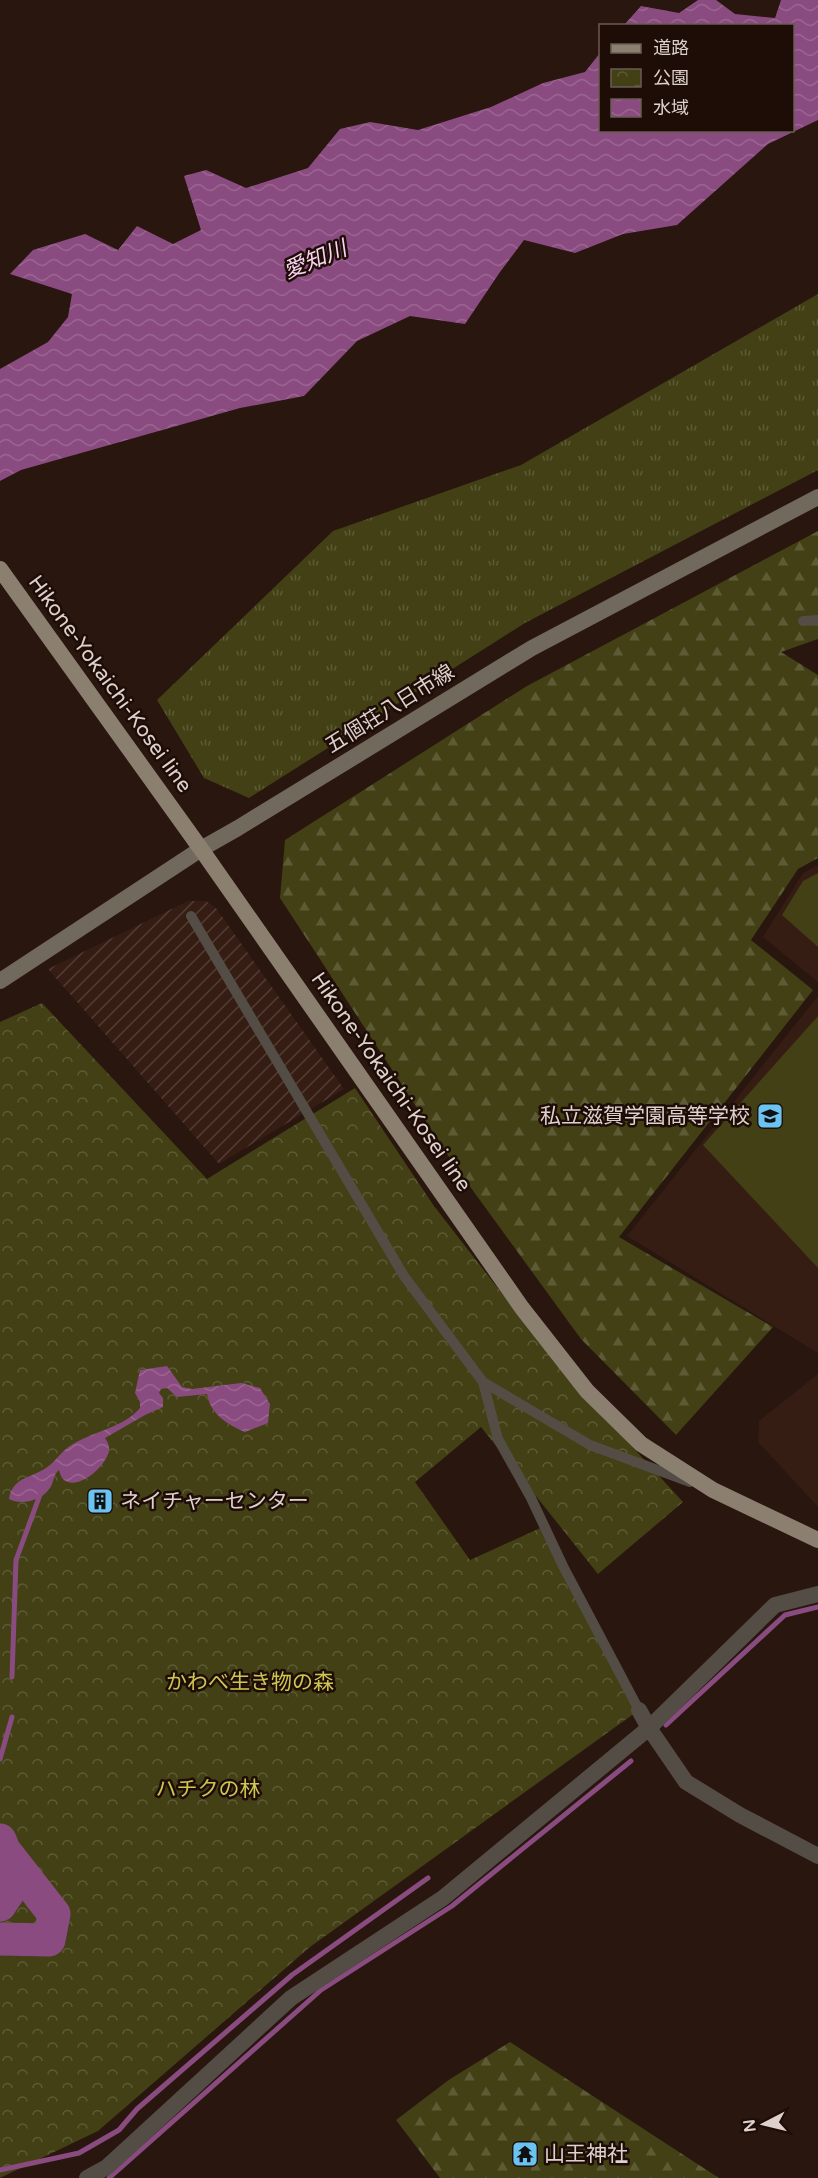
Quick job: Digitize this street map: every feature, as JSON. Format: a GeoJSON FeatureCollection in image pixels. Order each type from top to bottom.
{"type":"FeatureCollection","features":[{"type":"Feature","properties":{"kind":"main road","name":"五個荘八日市線"},"geometry":{"type":"LineString","coordinates":[[0,981],[201,849],[532,648],[818,497]]}},
{"type":"Feature","properties":{"kind":"main road","name":"Hikone-Yokaichi-Kosei line"},"geometry":{"type":"LineString","coordinates":[[0,569],[201,849],[522,1308],[586,1391],[641,1444],[713,1490],[818,1540]]}},
{"type":"Feature","properties":{"kind":"street"},"geometry":{"type":"LineString","coordinates":[[87,2178],[108,2167],[291,1998],[443,1898],[649,1728],[775,1605],[818,1594]]}},
{"type":"Feature","properties":{"kind":"street"},"geometry":{"type":"LineString","coordinates":[[639,1710],[686,1782],[740,1815],[818,1856]]}},
{"type":"Feature","properties":{"kind":"lane"},"geometry":{"type":"LineString","coordinates":[[803,621],[818,620]]}},
{"type":"Feature","properties":{"kind":"lane"},"geometry":{"type":"LineString","coordinates":[[191,916],[404,1276],[483,1382],[498,1439],[531,1498],[563,1566],[639,1710]]}},
{"type":"Feature","properties":{"kind":"lane"},"geometry":{"type":"LineString","coordinates":[[483,1382],[590,1445],[713,1490]]}},
{"type":"Feature","properties":{"kind":"shaded area"},"geometry":{"type":"Polygon","coordinates":[[[818,865],[818,982],[763,937],[803,873],[818,865]]]}},
{"type":"Feature","properties":{"kind":"shaded area"},"geometry":{"type":"Polygon","coordinates":[[[188,901],[206,901],[216,908],[344,1089],[219,1164],[48,969],[188,901]]]}},
{"type":"Feature","properties":{"kind":"shaded area","name":"私立滋賀学園高等学校"},"geometry":{"type":"Polygon","coordinates":[[[818,996],[818,1353],[627,1236],[818,996]]]}},
{"type":"Feature","properties":{"kind":"shaded area"},"geometry":{"type":"Polygon","coordinates":[[[818,1374],[818,1507],[758,1442],[759,1421],[818,1374]]]}},
{"type":"Feature","properties":{"kind":"green space"},"geometry":{"type":"Polygon","coordinates":[[[818,294],[818,470],[525,623],[249,798],[204,778],[157,700],[333,531],[521,465],[818,294]]]}},
{"type":"Feature","properties":{"kind":"green space"},"geometry":{"type":"Polygon","coordinates":[[[818,531],[818,639],[781,652],[818,675],[818,858],[798,869],[751,940],[813,990],[619,1237],[773,1327],[676,1435],[581,1339],[455,1166],[280,898],[285,840],[527,686],[818,531]]]}},
{"type":"Feature","properties":{"kind":"green space"},"geometry":{"type":"Polygon","coordinates":[[[818,873],[818,947],[782,915],[803,881],[818,873]]]}},
{"type":"Feature","properties":{"kind":"green space","name":"かわべ生き物の森"},"geometry":{"type":"Polygon","coordinates":[[[42,1003],[207,1179],[355,1088],[434,1206],[560,1368],[683,1502],[598,1574],[481,1427],[415,1482],[470,1560],[549,1524],[563,1566],[639,1710],[310,1947],[98,2131],[0,2178],[0,1022],[42,1003]]]}},
{"type":"Feature","properties":{"kind":"green space"},"geometry":{"type":"Polygon","coordinates":[[[818,1016],[818,1268],[703,1145],[818,1016]]]}},
{"type":"Feature","properties":{"kind":"green space"},"geometry":{"type":"Polygon","coordinates":[[[510,2042],[719,2178],[440,2178],[396,2120],[450,2079],[510,2042]]]}},
{"type":"Feature","properties":{"kind":"water"},"geometry":{"type":"Polygon","coordinates":[[[698,0],[716,0],[735,14],[775,18],[781,0],[818,0],[818,120],[794,132],[794,24],[625,24],[641,6],[679,13],[698,0]]]}},
{"type":"Feature","properties":{"kind":"water","name":"愛知川"},"geometry":{"type":"Polygon","coordinates":[[[599,54],[599,132],[793,132],[768,144],[677,225],[623,234],[575,253],[524,240],[465,324],[410,316],[357,341],[304,396],[240,408],[21,470],[0,481],[0,369],[48,342],[68,317],[72,294],[10,274],[33,250],[85,234],[118,250],[137,226],[173,244],[201,230],[184,176],[206,170],[246,188],[308,168],[340,129],[370,122],[418,130],[491,107],[543,83],[585,72],[599,54]]]}},
{"type":"Feature","properties":{"kind":"water"},"geometry":{"type":"Polygon","coordinates":[[[167,1366],[182,1387],[192,1389],[241,1383],[260,1388],[270,1404],[268,1423],[245,1432],[232,1426],[216,1413],[207,1394],[177,1397],[167,1388],[161,1389],[159,1393],[163,1398],[163,1407],[105,1438],[109,1447],[108,1454],[92,1474],[77,1482],[69,1482],[62,1478],[59,1470],[50,1488],[37,1499],[20,1502],[9,1499],[11,1491],[19,1482],[50,1465],[64,1450],[133,1415],[140,1408],[140,1402],[135,1393],[140,1370],[167,1366]]]}},
{"type":"Feature","properties":{"kind":"waterway"},"geometry":{"type":"LineString","coordinates":[[12,1677],[16,1560],[41,1492]]}},
{"type":"Feature","properties":{"kind":"waterway"},"geometry":{"type":"LineString","coordinates":[[666,1725],[785,1615],[818,1607]]}},
{"type":"Feature","properties":{"kind":"waterway"},"geometry":{"type":"LineString","coordinates":[[0,1759],[12,1717]]}},
{"type":"Feature","properties":{"kind":"waterway"},"geometry":{"type":"LineString","coordinates":[[109,2178],[321,1990],[452,1906],[631,1761]]}},
{"type":"Feature","properties":{"kind":"waterway"},"geometry":{"type":"LineString","coordinates":[[0,1840],[4,1850],[54,1914],[49,1940],[0,1939]]}},
{"type":"Feature","properties":{"kind":"waterway"},"geometry":{"type":"LineString","coordinates":[[0,1874],[8,1893],[0,1905]]}},
{"type":"Feature","properties":{"kind":"waterway"},"geometry":{"type":"LineString","coordinates":[[0,2170],[79,2153],[119,2130],[137,2109],[292,1975],[428,1878]]}},
{"type":"Feature","properties":{"kind":"place","name":"私立滋賀学園高等学校"},"geometry":{"type":"Point","coordinates":[770,1116]}},
{"type":"Feature","properties":{"kind":"place","name":"ネイチャーセンター"},"geometry":{"type":"Point","coordinates":[100,1501]}},
{"type":"Feature","properties":{"kind":"place","name":"山王神社"},"geometry":{"type":"Point","coordinates":[525,2154]}},
{"type":"Feature","properties":{"kind":"park label","name":"ハチクの林"},"geometry":{"type":"Point","coordinates":[208,1789]}}]}
